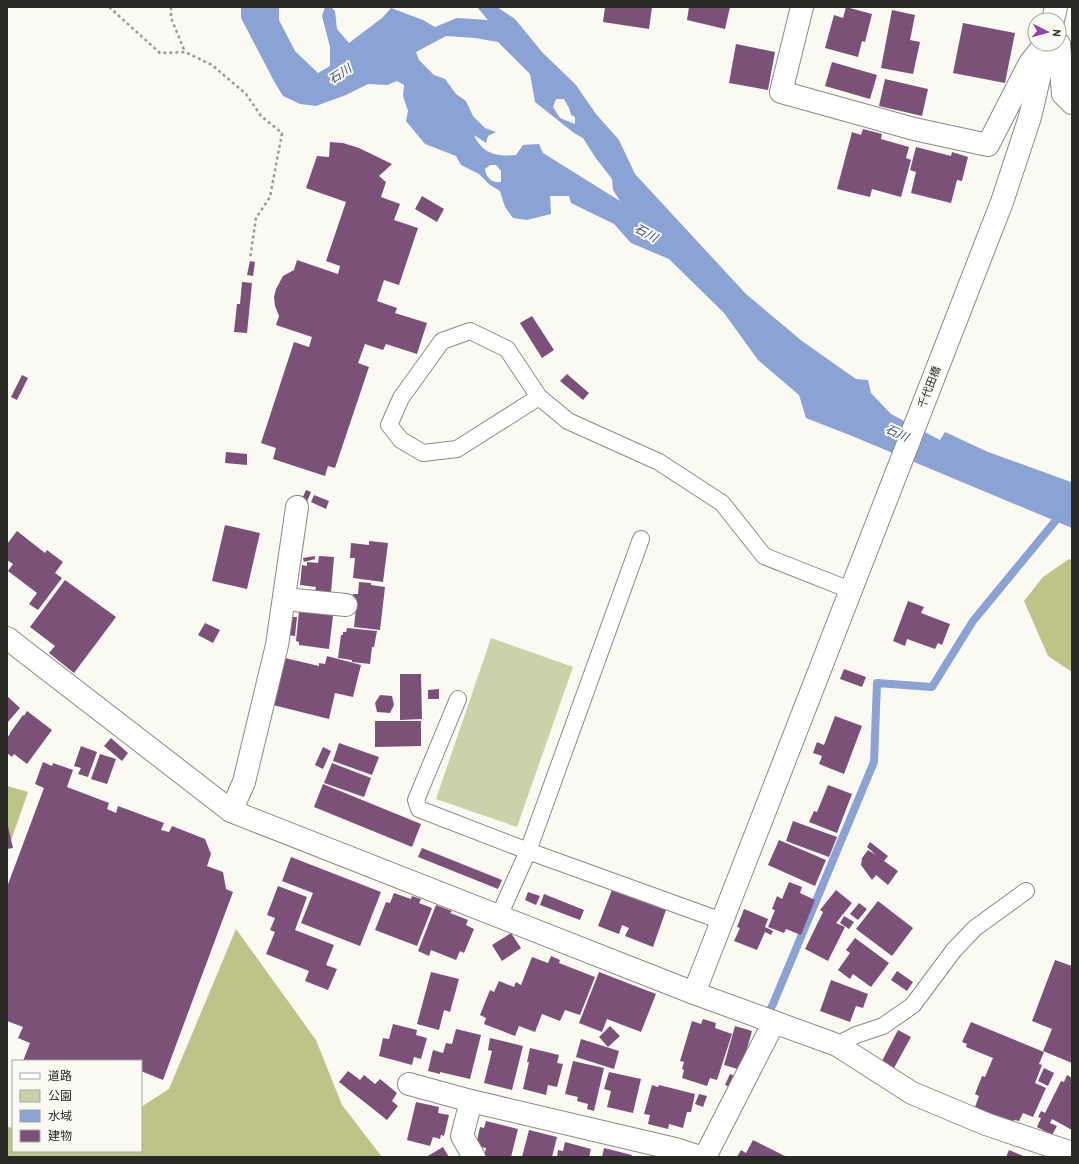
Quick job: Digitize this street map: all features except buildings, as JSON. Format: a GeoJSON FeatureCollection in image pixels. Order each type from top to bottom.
{"type":"FeatureCollection","features":[{"type":"Feature","properties":{"kind":"street"},"geometry":{"type":"LineString","coordinates":[[802,7],[781,92],[914,129],[988,145],[1030,63],[1039,52]]}},
{"type":"Feature","properties":{"kind":"street","name":"千代田橋"},"geometry":{"type":"LineString","coordinates":[[694,993],[1002,202],[1030,117],[1044,52]]}},
{"type":"Feature","properties":{"kind":"street"},"geometry":{"type":"LineString","coordinates":[[1060,52],[1064,94],[1072,103]]}},
{"type":"Feature","properties":{"kind":"street"},"geometry":{"type":"LineString","coordinates":[[232,811],[244,782],[277,645],[297,507]]}},
{"type":"Feature","properties":{"kind":"street"},"geometry":{"type":"LineString","coordinates":[[284,599],[346,605]]}},
{"type":"Feature","properties":{"kind":"street"},"geometry":{"type":"LineString","coordinates":[[7,638],[232,811],[694,993],[837,1045],[912,1093],[986,1124],[1072,1153]]}},
{"type":"Feature","properties":{"kind":"street"},"geometry":{"type":"LineString","coordinates":[[705,1157],[774,1022]]}},
{"type":"Feature","properties":{"kind":"street"},"geometry":{"type":"LineString","coordinates":[[409,1084],[471,1101],[675,1149],[700,1157]]}},
{"type":"Feature","properties":{"kind":"street"},"geometry":{"type":"LineString","coordinates":[[471,1101],[462,1136],[474,1157]]}},
{"type":"Feature","properties":{"kind":"lane"},"geometry":{"type":"LineString","coordinates":[[539,397],[457,449],[423,453],[401,440],[389,425],[401,398],[442,341],[470,331],[507,348],[539,397],[568,421],[660,462],[722,503],[764,556],[854,581]]}},
{"type":"Feature","properties":{"kind":"lane"},"geometry":{"type":"LineString","coordinates":[[499,916],[528,851],[641,539]]}},
{"type":"Feature","properties":{"kind":"lane"},"geometry":{"type":"LineString","coordinates":[[458,699],[416,800],[419,809],[528,851],[722,921]]}},
{"type":"Feature","properties":{"kind":"lane"},"geometry":{"type":"LineString","coordinates":[[837,1045],[856,1035],[883,1026],[913,1005],[954,950],[975,928],[1026,891]]}},
{"type":"Feature","properties":{"kind":"path"},"geometry":{"type":"LineString","coordinates":[[109,7],[160,53],[185,52],[212,65],[246,94],[261,116],[282,133],[270,197],[256,218],[250,259]]}},
{"type":"Feature","properties":{"kind":"path"},"geometry":{"type":"LineString","coordinates":[[171,7],[171,18],[185,52]]}},
{"type":"Feature","properties":{"kind":"green space"},"geometry":{"type":"Polygon","coordinates":[[[1069,559],[1072,560],[1072,672],[1048,656],[1024,601],[1043,577],[1069,559]]]}},
{"type":"Feature","properties":{"kind":"green space"},"geometry":{"type":"Polygon","coordinates":[[[491,638],[573,667],[517,827],[436,799],[491,638]]]}},
{"type":"Feature","properties":{"kind":"green space"},"geometry":{"type":"Polygon","coordinates":[[[7,786],[28,792],[7,852],[7,786]]]}},
{"type":"Feature","properties":{"kind":"green space"},"geometry":{"type":"Polygon","coordinates":[[[236,929],[316,1040],[342,1105],[382,1157],[7,1157],[7,1126],[12,1128],[12,1152],[142,1152],[142,1106],[169,1089],[236,929]]]}},
{"type":"Feature","properties":{"kind":"water","name":"石川"},"geometry":{"type":"Polygon","coordinates":[[[241,7],[279,7],[279,20],[295,51],[318,73],[330,66],[330,47],[322,16],[325,7],[331,7],[335,11],[337,29],[349,43],[382,18],[391,8],[423,20],[435,27],[457,18],[488,20],[477,7],[497,7],[515,19],[542,52],[576,85],[596,114],[619,140],[635,174],[746,294],[802,341],[856,379],[868,380],[871,393],[891,414],[940,440],[945,432],[988,452],[1071,482],[1072,528],[806,418],[799,395],[758,360],[724,313],[669,259],[631,243],[614,224],[571,203],[569,196],[550,196],[551,214],[527,220],[513,218],[505,207],[500,191],[490,185],[479,174],[461,165],[456,156],[425,144],[406,121],[408,111],[403,96],[404,85],[397,81],[387,85],[368,84],[346,95],[316,106],[300,104],[283,96],[241,18],[241,7]],[[446,36],[416,52],[419,60],[434,75],[445,79],[456,94],[466,101],[473,116],[485,128],[496,132],[488,136],[486,143],[474,135],[481,146],[486,150],[497,155],[516,155],[523,145],[539,144],[543,153],[620,201],[613,190],[612,179],[583,138],[574,133],[535,102],[530,74],[498,42],[475,38],[446,36]],[[556,99],[553,107],[560,118],[575,124],[575,117],[571,115],[564,99],[556,99]],[[490,165],[485,169],[490,179],[495,182],[501,182],[501,171],[496,165],[490,165]]]}},
{"type":"Feature","properties":{"kind":"waterway"},"geometry":{"type":"LineString","coordinates":[[766,1018],[874,762],[877,683],[932,687],[973,621],[1062,513]]}}]}
